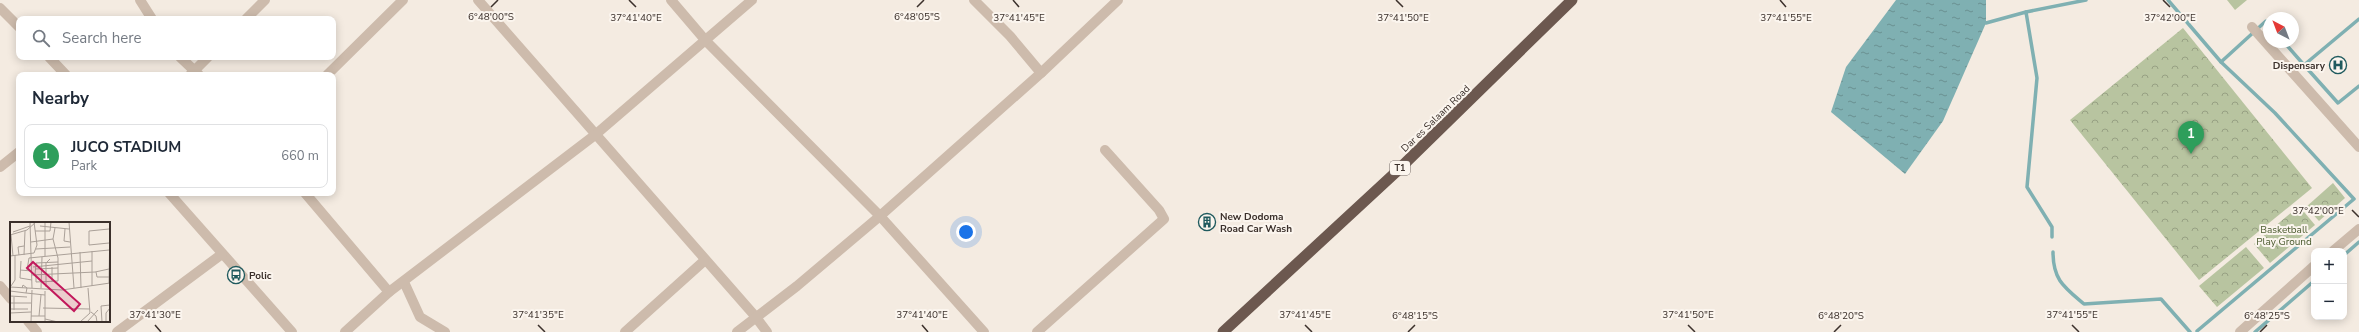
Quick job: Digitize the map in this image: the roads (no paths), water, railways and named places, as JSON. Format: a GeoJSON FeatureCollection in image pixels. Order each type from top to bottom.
{"type":"FeatureCollection","features":[{"type":"Feature","properties":{"kind":"highway","name":"Dar es Salaam Road"},"geometry":{"type":"LineString","coordinates":[[1223,332],[1395,173],[1572,0]]}},
{"type":"Feature","properties":{"kind":"street"},"geometry":{"type":"LineString","coordinates":[[140,0],[150,16]]}},
{"type":"Feature","properties":{"kind":"street"},"geometry":{"type":"LineString","coordinates":[[249,16],[265,0]]}},
{"type":"Feature","properties":{"kind":"street"},"geometry":{"type":"LineString","coordinates":[[330,72],[403,0]]}},
{"type":"Feature","properties":{"kind":"street"},"geometry":{"type":"LineString","coordinates":[[478,0],[704,261],[755,316],[766,332]]}},
{"type":"Feature","properties":{"kind":"street"},"geometry":{"type":"LineString","coordinates":[[671,0],[706,41],[880,216],[984,332]]}},
{"type":"Feature","properties":{"kind":"street"},"geometry":{"type":"LineString","coordinates":[[346,332],[389,292],[595,135],[752,0]]}},
{"type":"Feature","properties":{"kind":"street"},"geometry":{"type":"LineString","coordinates":[[974,0],[1010,36],[1041,73]]}},
{"type":"Feature","properties":{"kind":"street"},"geometry":{"type":"LineString","coordinates":[[737,332],[755,316],[797,286],[880,216],[1041,73],[1118,0]]}},
{"type":"Feature","properties":{"kind":"street"},"geometry":{"type":"LineString","coordinates":[[0,8],[16,24]]}},
{"type":"Feature","properties":{"kind":"street"},"geometry":{"type":"LineString","coordinates":[[2252,27],[2359,147]]}},
{"type":"Feature","properties":{"kind":"street"},"geometry":{"type":"LineString","coordinates":[[51,60],[63,72]]}},
{"type":"Feature","properties":{"kind":"street"},"geometry":{"type":"LineString","coordinates":[[182,60],[192,72]]}},
{"type":"Feature","properties":{"kind":"street"},"geometry":{"type":"LineString","coordinates":[[196,72],[206,60]]}},
{"type":"Feature","properties":{"kind":"street"},"geometry":{"type":"LineString","coordinates":[[1037,332],[1164,219],[1159,210],[1105,150]]}},
{"type":"Feature","properties":{"kind":"street"},"geometry":{"type":"LineString","coordinates":[[0,167],[16,154]]}},
{"type":"Feature","properties":{"kind":"street"},"geometry":{"type":"LineString","coordinates":[[172,196],[292,332]]}},
{"type":"Feature","properties":{"kind":"street"},"geometry":{"type":"LineString","coordinates":[[308,196],[389,292]]}},
{"type":"Feature","properties":{"kind":"street"},"geometry":{"type":"LineString","coordinates":[[2336,248],[2359,229]]}},
{"type":"Feature","properties":{"kind":"street"},"geometry":{"type":"LineString","coordinates":[[116,332],[222,254]]}},
{"type":"Feature","properties":{"kind":"street"},"geometry":{"type":"LineString","coordinates":[[625,332],[704,261]]}},
{"type":"Feature","properties":{"kind":"street"},"geometry":{"type":"LineString","coordinates":[[2240,332],[2311,269]]}},
{"type":"Feature","properties":{"kind":"street"},"geometry":{"type":"LineString","coordinates":[[404,282],[420,317],[445,332]]}},
{"type":"Feature","properties":{"kind":"street"},"geometry":{"type":"LineString","coordinates":[[0,286],[10,298]]}},
{"type":"Feature","properties":{"kind":"street"},"geometry":{"type":"LineString","coordinates":[[29,322],[37,332]]}},
{"type":"Feature","properties":{"kind":"water"},"geometry":{"type":"Polygon","coordinates":[[[1896,0],[1986,0],[1986,23],[1943,121],[1905,174],[1831,112],[1846,67],[1896,0]]]}},
{"type":"Feature","properties":{"kind":"waterway"},"geometry":{"type":"LineString","coordinates":[[2026,12],[2086,0]]}},
{"type":"Feature","properties":{"kind":"waterway"},"geometry":{"type":"LineString","coordinates":[[2168,0],[2221,62],[2275,113],[2354,199],[2197,331]]}},
{"type":"Feature","properties":{"kind":"waterway"},"geometry":{"type":"LineString","coordinates":[[1986,23],[2026,12],[2037,78],[2027,187],[2052,227],[2052,237]]}},
{"type":"Feature","properties":{"kind":"waterway"},"geometry":{"type":"LineString","coordinates":[[2289,48],[2304,65],[2359,19]]}},
{"type":"Feature","properties":{"kind":"waterway"},"geometry":{"type":"LineString","coordinates":[[2221,62],[2263,24]]}},
{"type":"Feature","properties":{"kind":"waterway"},"geometry":{"type":"LineString","coordinates":[[2304,65],[2338,103],[2359,86]]}},
{"type":"Feature","properties":{"kind":"waterway"},"geometry":{"type":"LineString","coordinates":[[2347,252],[2359,242]]}},
{"type":"Feature","properties":{"kind":"waterway"},"geometry":{"type":"LineString","coordinates":[[2053,252],[2055,270],[2061,282],[2084,304],[2161,299],[2190,332]]}},
{"type":"Feature","properties":{"kind":"waterway"},"geometry":{"type":"LineString","coordinates":[[2255,332],[2311,284]]}},
{"type":"Feature","properties":{"kind":"place","name":"Dispensary"},"geometry":{"type":"Point","coordinates":[2338,65]}},
{"type":"Feature","properties":{"kind":"place","name":"JUCO STADIUM"},"geometry":{"type":"Point","coordinates":[2191,154]}},
{"type":"Feature","properties":{"kind":"place","name":"New Dodoma Road Car Wash"},"geometry":{"type":"Point","coordinates":[1207,222]}},
{"type":"Feature","properties":{"kind":"place","name":"Polic"},"geometry":{"type":"Point","coordinates":[236,275]}},
{"type":"Feature","properties":{"kind":"park label","name":"Basketball Play Ground"},"geometry":{"type":"Point","coordinates":[2284,234]}}]}
